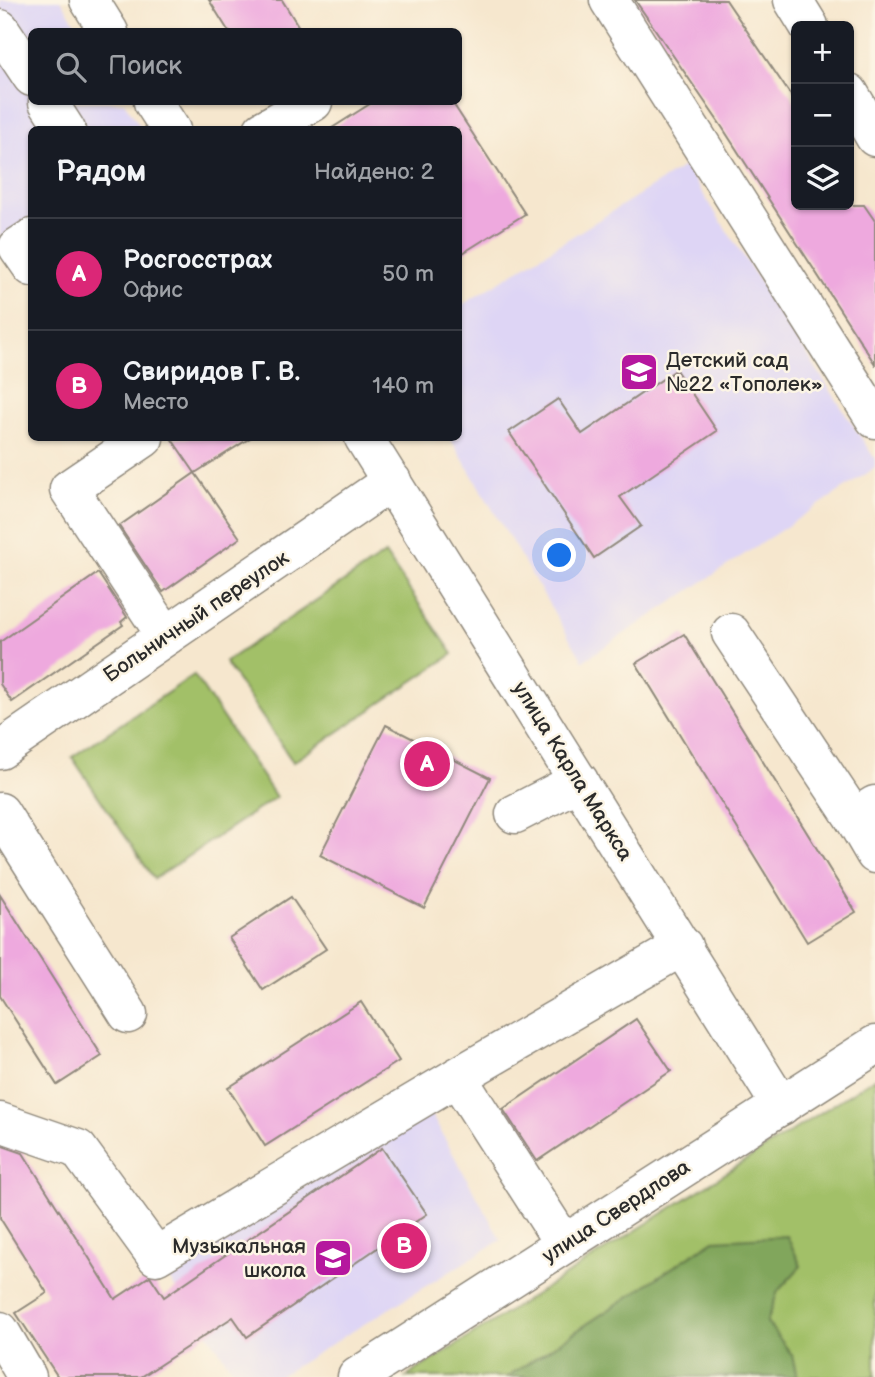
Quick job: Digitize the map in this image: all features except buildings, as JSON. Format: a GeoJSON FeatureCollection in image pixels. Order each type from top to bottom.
{"type":"FeatureCollection","features":[{"type":"Feature","properties":{"kind":"street"},"geometry":{"type":"LineString","coordinates":[[89,0],[106,28]]}},
{"type":"Feature","properties":{"kind":"street"},"geometry":{"type":"LineString","coordinates":[[609,0],[875,419]]}},
{"type":"Feature","properties":{"kind":"street"},"geometry":{"type":"LineString","coordinates":[[793,0],[806,21]]}},
{"type":"Feature","properties":{"kind":"street"},"geometry":{"type":"LineString","coordinates":[[0,29],[28,71]]}},
{"type":"Feature","properties":{"kind":"street"},"geometry":{"type":"LineString","coordinates":[[854,101],[875,136]]}},
{"type":"Feature","properties":{"kind":"street"},"geometry":{"type":"LineString","coordinates":[[50,105],[63,126]]}},
{"type":"Feature","properties":{"kind":"street"},"geometry":{"type":"LineString","coordinates":[[155,105],[168,126]]}},
{"type":"Feature","properties":{"kind":"street"},"geometry":{"type":"LineString","coordinates":[[270,126],[308,105]]}},
{"type":"Feature","properties":{"kind":"street"},"geometry":{"type":"LineString","coordinates":[[28,241],[18,247],[28,261]]}},
{"type":"Feature","properties":{"kind":"street"},"geometry":{"type":"LineString","coordinates":[[140,441],[69,489],[166,636]]}},
{"type":"Feature","properties":{"kind":"street","name":"улица Карла Маркса"},"geometry":{"type":"LineString","coordinates":[[366,441],[781,1106]]}},
{"type":"Feature","properties":{"kind":"street","name":"Больничный переулок"},"geometry":{"type":"LineString","coordinates":[[0,750],[391,481]]}},
{"type":"Feature","properties":{"kind":"street"},"geometry":{"type":"LineString","coordinates":[[731,633],[864,812],[875,854]]}},
{"type":"Feature","properties":{"kind":"street"},"geometry":{"type":"LineString","coordinates":[[515,814],[579,782]]}},
{"type":"Feature","properties":{"kind":"street"},"geometry":{"type":"LineString","coordinates":[[0,812],[128,1014]]}},
{"type":"Feature","properties":{"kind":"street"},"geometry":{"type":"LineString","coordinates":[[0,1122],[78,1149],[156,1256],[683,946]]}},
{"type":"Feature","properties":{"kind":"street","name":"улица Свердлова"},"geometry":{"type":"LineString","coordinates":[[357,1377],[875,1045]]}},
{"type":"Feature","properties":{"kind":"street"},"geometry":{"type":"LineString","coordinates":[[457,1077],[564,1244]]}},
{"type":"Feature","properties":{"kind":"street"},"geometry":{"type":"LineString","coordinates":[[0,1331],[27,1377]]}},
{"type":"Feature","properties":{"kind":"shaded area"},"geometry":{"type":"Polygon","coordinates":[[[0,0],[61,0],[78,28],[28,28],[28,105],[126,105],[140,126],[28,126],[28,219],[0,238],[0,0]]]}},
{"type":"Feature","properties":{"kind":"shaded area","name":"Детский сад №22 «Тополек»"},"geometry":{"type":"Polygon","coordinates":[[[685,166],[875,459],[875,468],[583,661],[452,441],[462,441],[462,305],[685,166]]]}},
{"type":"Feature","properties":{"kind":"shaded area","name":"Музыкальная школа"},"geometry":{"type":"Polygon","coordinates":[[[427,1107],[501,1240],[278,1377],[238,1377],[167,1276],[427,1107]]]}},
{"type":"Feature","properties":{"kind":"green space"},"geometry":{"type":"Polygon","coordinates":[[[385,554],[453,654],[293,762],[225,662],[385,554]]]}},
{"type":"Feature","properties":{"kind":"green space"},"geometry":{"type":"Polygon","coordinates":[[[194,675],[276,797],[154,879],[72,757],[194,675]]]}},
{"type":"Feature","properties":{"kind":"green space"},"geometry":{"type":"Polygon","coordinates":[[[875,1078],[875,1377],[406,1377],[875,1078]]]}},
{"type":"Feature","properties":{"kind":"green space"},"geometry":{"type":"Polygon","coordinates":[[[787,1236],[801,1266],[778,1291],[767,1322],[792,1355],[797,1377],[507,1377],[714,1240],[787,1236]]]}},
{"type":"Feature","properties":{"kind":"place","name":"Детский сад №22 «Тополек»"},"geometry":{"type":"Point","coordinates":[639,372]}},
{"type":"Feature","properties":{"kind":"place","name":"Росгосстрах"},"geometry":{"type":"Point","coordinates":[427,764]}},
{"type":"Feature","properties":{"kind":"place","name":"Свиридов Г. В."},"geometry":{"type":"Point","coordinates":[404,1246]}},
{"type":"Feature","properties":{"kind":"place","name":"Музыкальная школа"},"geometry":{"type":"Point","coordinates":[333,1258]}}]}
